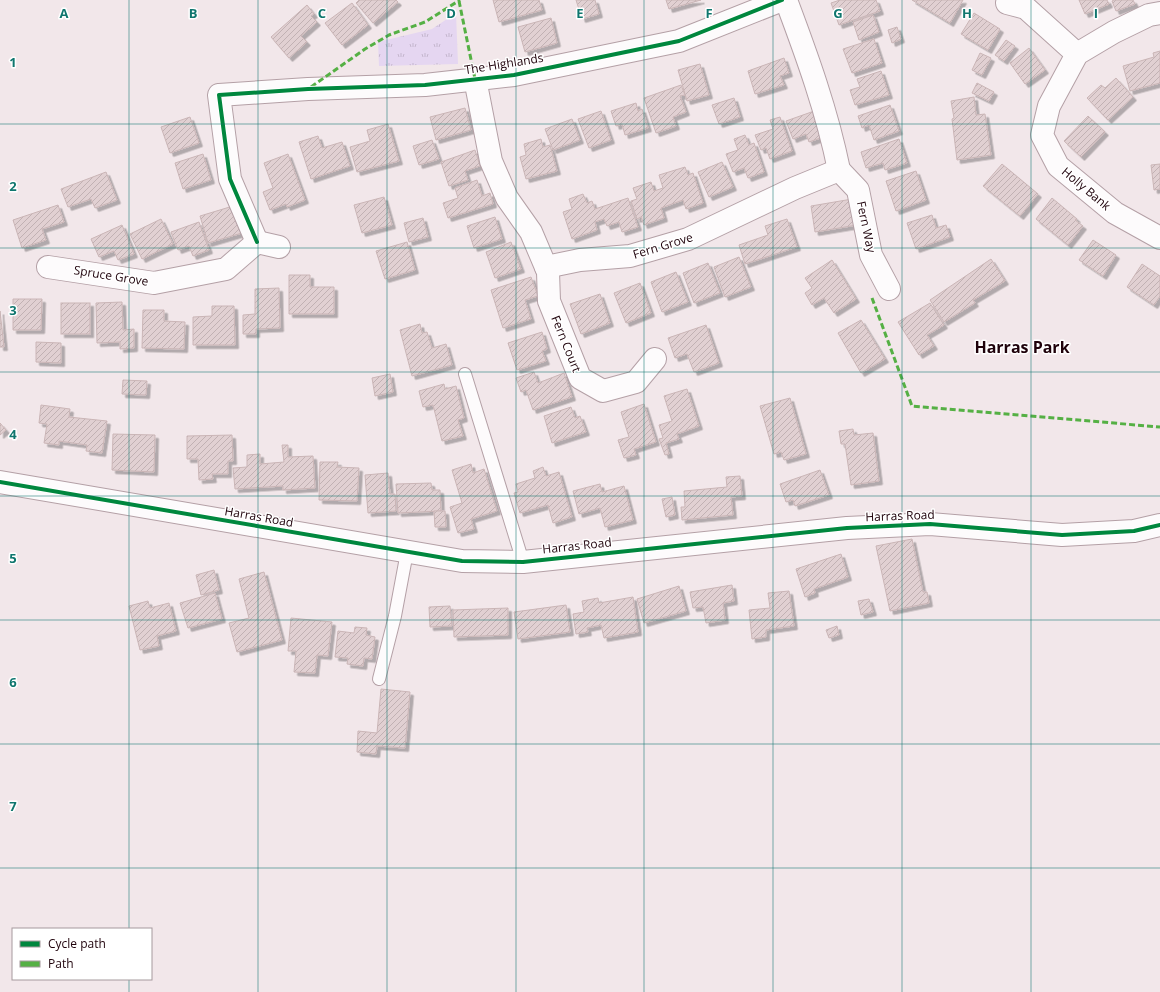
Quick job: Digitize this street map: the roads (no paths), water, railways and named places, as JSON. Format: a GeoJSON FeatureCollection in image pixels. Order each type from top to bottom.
{"type":"FeatureCollection","features":[{"type":"Feature","properties":{"kind":"street","name":"The Highlands"},"geometry":{"type":"LineString","coordinates":[[257,242],[230,179],[219,95],[308,89],[425,85],[514,75],[679,41],[782,0]]}},
{"type":"Feature","properties":{"kind":"street"},"geometry":{"type":"LineString","coordinates":[[786,0],[816,81],[831,131],[839,170]]}},
{"type":"Feature","properties":{"kind":"street"},"geometry":{"type":"LineString","coordinates":[[1023,4],[1077,54],[1114,32],[1149,15],[1160,13]]}},
{"type":"Feature","properties":{"kind":"street","name":"Holly Bank"},"geometry":{"type":"LineString","coordinates":[[1077,54],[1049,106],[1042,135],[1058,166],[1115,213],[1160,238]]}},
{"type":"Feature","properties":{"kind":"street"},"geometry":{"type":"LineString","coordinates":[[475,79],[491,160],[507,198],[531,232],[546,267]]}},
{"type":"Feature","properties":{"kind":"street","name":"Fern Grove"},"geometry":{"type":"LineString","coordinates":[[546,267],[580,260],[630,256],[688,239],[839,170]]}},
{"type":"Feature","properties":{"kind":"street","name":"Fern Way"},"geometry":{"type":"LineString","coordinates":[[839,170],[858,190],[871,255],[887,290]]}},
{"type":"Feature","properties":{"kind":"street"},"geometry":{"type":"LineString","coordinates":[[257,242],[278,247]]}},
{"type":"Feature","properties":{"kind":"street","name":"Spruce Grove"},"geometry":{"type":"LineString","coordinates":[[48,267],[154,283],[226,270],[257,242]]}},
{"type":"Feature","properties":{"kind":"street","name":"Fern Court"},"geometry":{"type":"LineString","coordinates":[[546,267],[548,272],[549,301],[580,378],[603,392],[636,382],[655,359]]}},
{"type":"Feature","properties":{"kind":"street","name":"Harras Road"},"geometry":{"type":"LineString","coordinates":[[0,482],[462,561],[523,562],[847,528],[930,524],[1062,535],[1134,531],[1160,525]]}},
{"type":"Feature","properties":{"kind":"lane"},"geometry":{"type":"LineString","coordinates":[[466,374],[523,562]]}},
{"type":"Feature","properties":{"kind":"lane"},"geometry":{"type":"LineString","coordinates":[[379,679],[395,616],[407,552]]}},
{"type":"Feature","properties":{"kind":"district","name":"Harras Park"},"geometry":{"type":"Point","coordinates":[1022,347]}}]}
